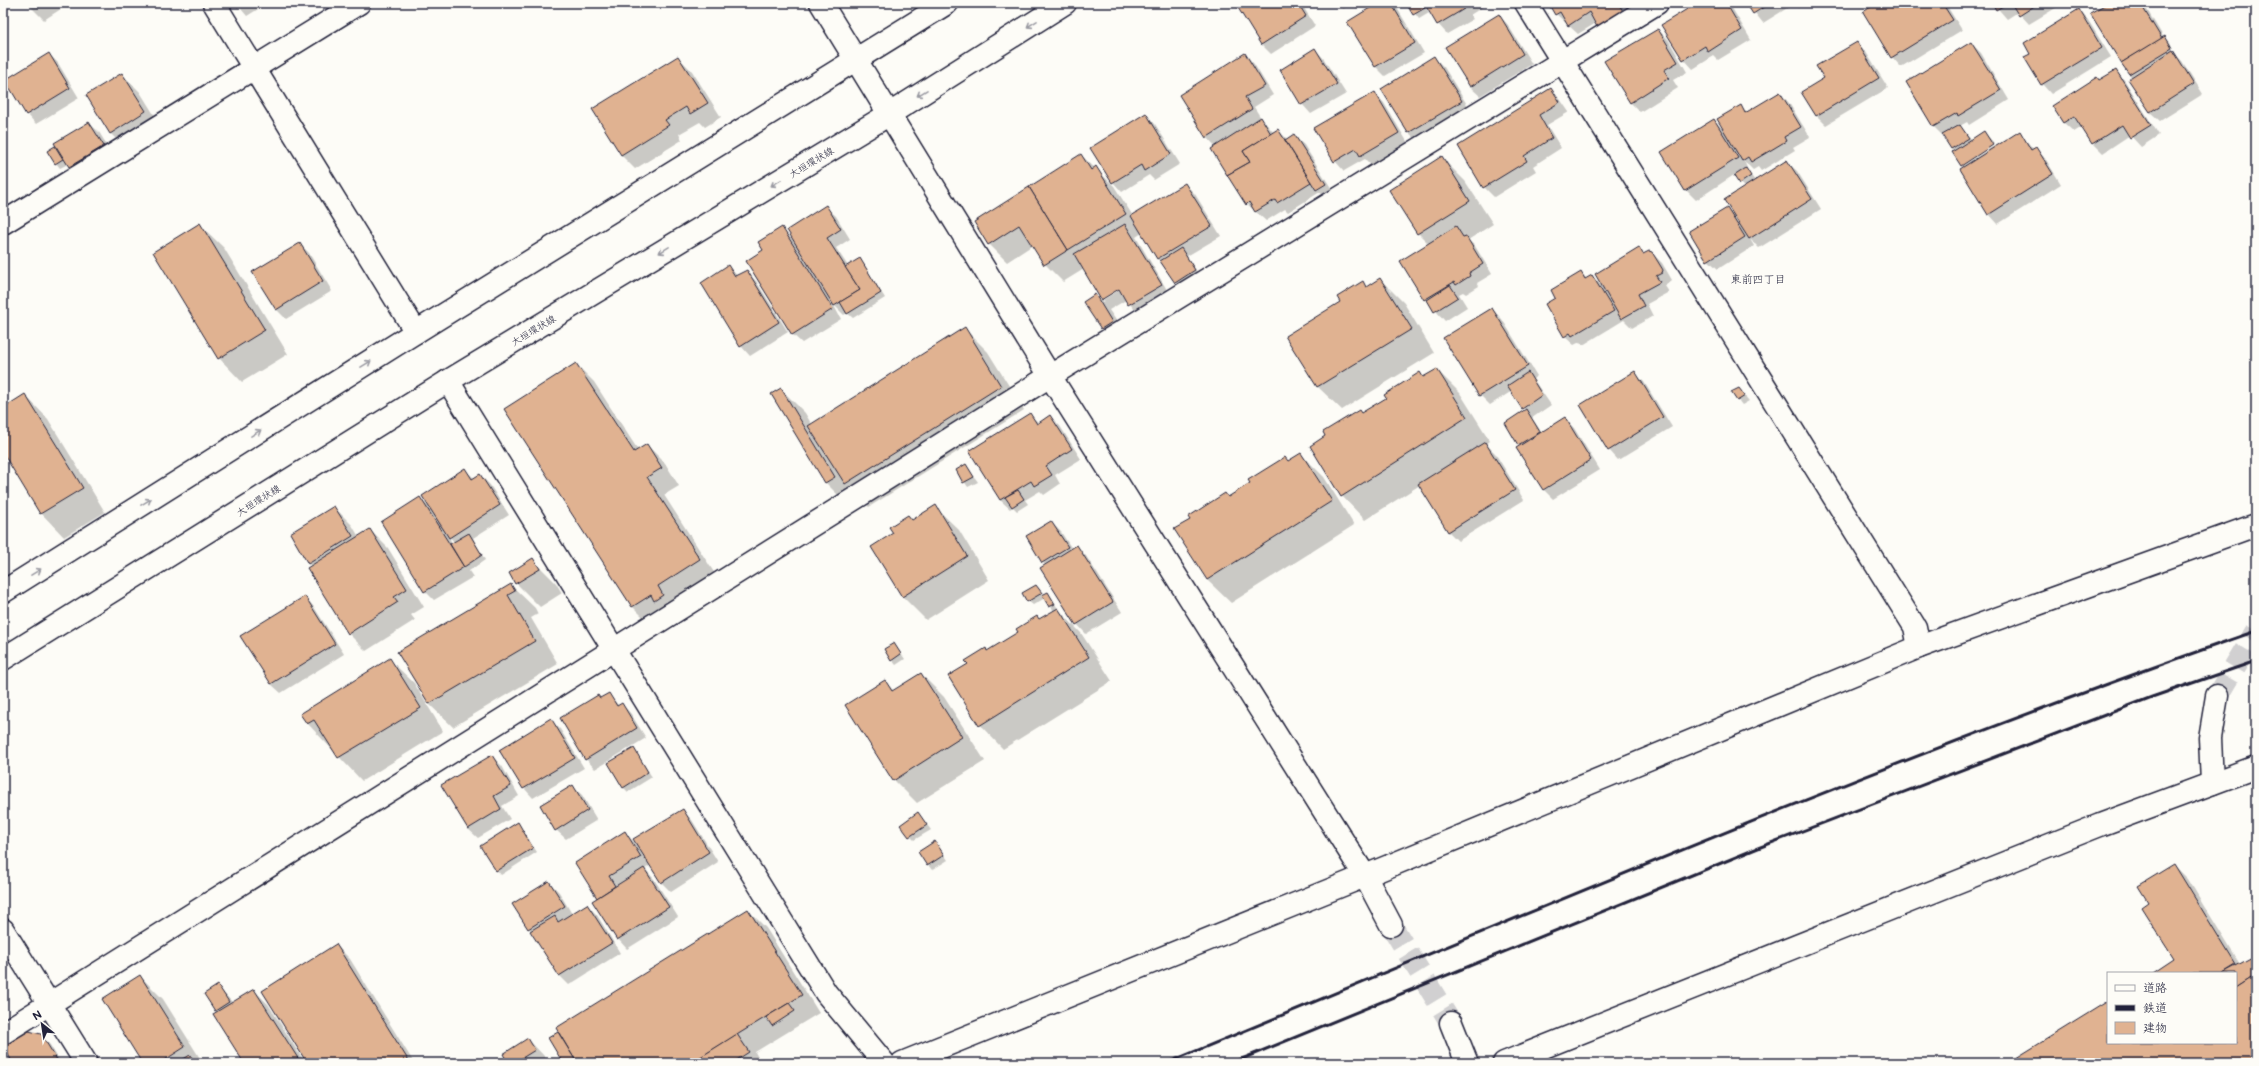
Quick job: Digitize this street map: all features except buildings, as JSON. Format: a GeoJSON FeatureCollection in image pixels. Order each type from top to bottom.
{"type":"FeatureCollection","features":[{"type":"Feature","properties":{"kind":"street"},"geometry":{"type":"LineString","coordinates":[[214,3],[416,332]]}},
{"type":"Feature","properties":{"kind":"street"},"geometry":{"type":"LineString","coordinates":[[3,223],[359,3]]}},
{"type":"Feature","properties":{"kind":"street"},"geometry":{"type":"LineString","coordinates":[[820,3],[1050,376],[1365,876],[1391,925]]}},
{"type":"Feature","properties":{"kind":"street"},"geometry":{"type":"LineString","coordinates":[[3,592],[855,58],[947,3]]}},
{"type":"Feature","properties":{"kind":"street","name":"大垣環状線"},"geometry":{"type":"LineString","coordinates":[[3,659],[448,381],[888,115],[1065,3]]}},
{"type":"Feature","properties":{"kind":"street"},"geometry":{"type":"LineString","coordinates":[[1526,3],[1915,627],[1919,647]]}},
{"type":"Feature","properties":{"kind":"street"},"geometry":{"type":"LineString","coordinates":[[3,1032],[50,1004],[1050,376],[1657,3]]}},
{"type":"Feature","properties":{"kind":"street"},"geometry":{"type":"LineString","coordinates":[[448,381],[826,993],[884,1063]]}},
{"type":"Feature","properties":{"kind":"street"},"geometry":{"type":"LineString","coordinates":[[902,1063],[1365,876],[1919,647],[2256,525]]}},
{"type":"Feature","properties":{"kind":"street"},"geometry":{"type":"LineString","coordinates":[[2212,783],[2210,738],[2217,696]]}},
{"type":"Feature","properties":{"kind":"street"},"geometry":{"type":"LineString","coordinates":[[1504,1063],[1819,936],[2256,767]]}},
{"type":"Feature","properties":{"kind":"street"},"geometry":{"type":"LineString","coordinates":[[3,930],[86,1063]]}},
{"type":"Feature","properties":{"kind":"street"},"geometry":{"type":"LineString","coordinates":[[1451,1023],[1467,1063]]}},
{"type":"Feature","properties":{"kind":"tunnel"},"geometry":{"type":"LineString","coordinates":[[2217,696],[2256,631]]}},
{"type":"Feature","properties":{"kind":"tunnel"},"geometry":{"type":"LineString","coordinates":[[1391,925],[1451,1023]]}},
{"type":"Feature","properties":{"kind":"railway"},"geometry":{"type":"LineString","coordinates":[[1167,1063],[1708,839],[1844,785],[2118,680],[2256,631]]}},
{"type":"Feature","properties":{"kind":"railway"},"geometry":{"type":"LineString","coordinates":[[1232,1063],[1758,848],[2152,697],[2256,661]]}},
{"type":"Feature","properties":{"kind":"district","name":"東前四丁目"},"geometry":{"type":"Point","coordinates":[1758,279]}}]}
